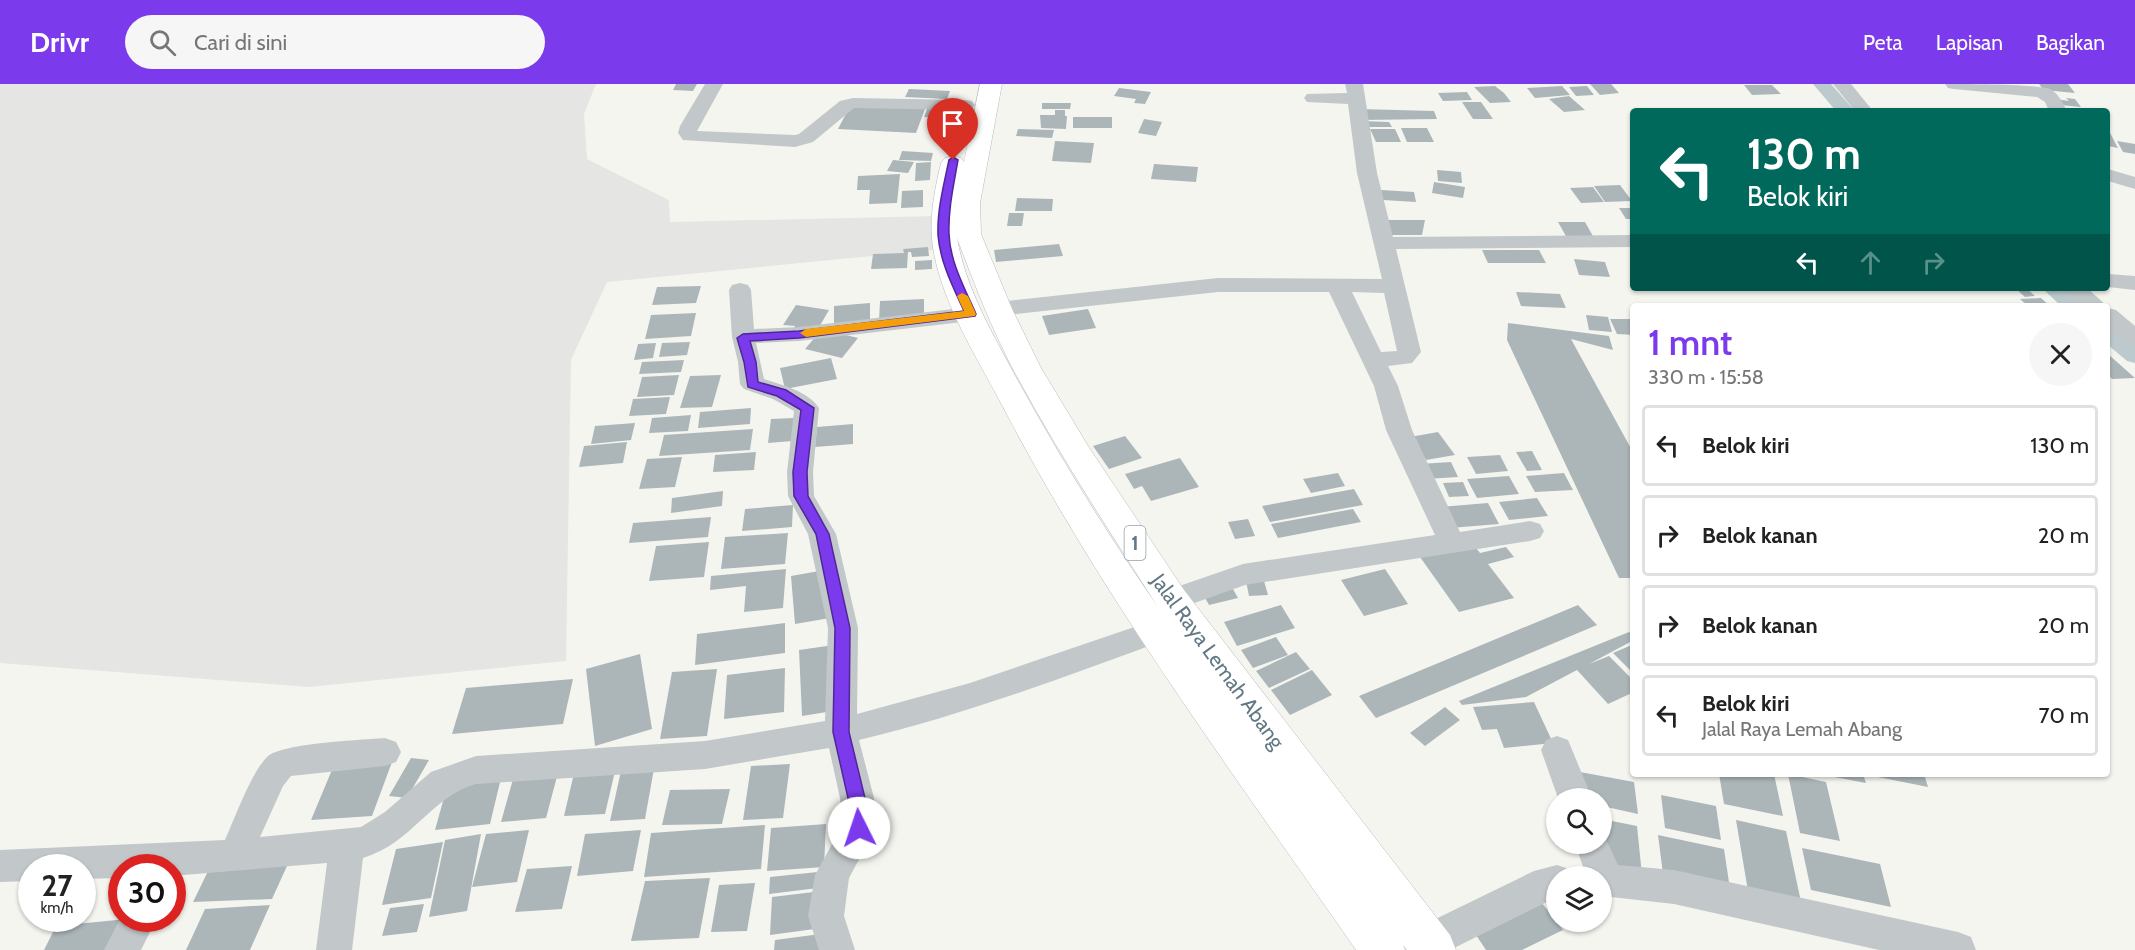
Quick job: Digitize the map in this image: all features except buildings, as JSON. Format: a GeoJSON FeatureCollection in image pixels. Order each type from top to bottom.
{"type":"FeatureCollection","features":[{"type":"Feature","properties":{"kind":"highway","name":"Jalal Raya Lemah Abang"},"geometry":{"type":"LineString","coordinates":[[991,84],[968,203],[968,234],[985,311],[1020,413],[1059,482],[1155,632],[1383,950]]}},
{"type":"Feature","properties":{"kind":"highway","name":"Jalal Raya Lemah Abang"},"geometry":{"type":"LineString","coordinates":[[968,94],[949,178],[944,236],[951,270],[1027,368],[1077,452],[1172,600],[1431,946]]}},
{"type":"Feature","properties":{"kind":"street"},"geometry":{"type":"LineString","coordinates":[[714,84],[689,126],[687,133],[690,136],[795,141],[806,138],[846,105],[853,103],[968,94]]}},
{"type":"Feature","properties":{"kind":"street"},"geometry":{"type":"LineString","coordinates":[[1842,84],[1862,108]]}},
{"type":"Feature","properties":{"kind":"street"},"geometry":{"type":"LineString","coordinates":[[1953,84],[2042,92],[2052,99],[2056,108]]}},
{"type":"Feature","properties":{"kind":"street"},"geometry":{"type":"LineString","coordinates":[[1313,98],[1355,91],[1366,174],[1409,352],[1407,357],[1401,359],[1373,360]]}},
{"type":"Feature","properties":{"kind":"street"},"geometry":{"type":"LineString","coordinates":[[2110,177],[2135,183]]}},
{"type":"Feature","properties":{"kind":"street"},"geometry":{"type":"LineString","coordinates":[[1383,243],[1630,241]]}},
{"type":"Feature","properties":{"kind":"street"},"geometry":{"type":"LineString","coordinates":[[2110,281],[2135,283]]}},
{"type":"Feature","properties":{"kind":"street"},"geometry":{"type":"LineString","coordinates":[[743,338],[799,334],[1218,285],[1394,286]]}},
{"type":"Feature","properties":{"kind":"street"},"geometry":{"type":"LineString","coordinates":[[1337,285],[1386,386],[1400,430],[1451,541]]}},
{"type":"Feature","properties":{"kind":"street"},"geometry":{"type":"LineString","coordinates":[[740,290],[743,338],[750,362],[752,384],[782,393],[807,408],[800,472],[801,496],[822,534],[843,628],[841,732],[856,798],[859,828],[832,876],[826,916],[837,950]]}},
{"type":"Feature","properties":{"kind":"street"},"geometry":{"type":"LineString","coordinates":[[2077,291],[2092,303]]}},
{"type":"Feature","properties":{"kind":"street"},"geometry":{"type":"LineString","coordinates":[[2110,317],[2135,338]]}},
{"type":"Feature","properties":{"kind":"street"},"geometry":{"type":"LineString","coordinates":[[1172,600],[1244,575],[1371,556],[1451,541],[1530,531]]}},
{"type":"Feature","properties":{"kind":"street"},"geometry":{"type":"LineString","coordinates":[[186,861],[348,846],[370,840],[391,825],[429,791],[456,773],[610,763],[702,754],[777,744],[841,732],[923,711],[996,688],[1155,632]]}},
{"type":"Feature","properties":{"kind":"street"},"geometry":{"type":"LineString","coordinates":[[1557,750],[1571,788]]}},
{"type":"Feature","properties":{"kind":"street"},"geometry":{"type":"LineString","coordinates":[[235,855],[271,777],[280,765],[293,761],[385,752]]}},
{"type":"Feature","properties":{"kind":"street"},"geometry":{"type":"LineString","coordinates":[[334,950],[348,846]]}},
{"type":"Feature","properties":{"kind":"street"},"geometry":{"type":"LineString","coordinates":[[0,866],[108,865]]}},
{"type":"Feature","properties":{"kind":"street"},"geometry":{"type":"LineString","coordinates":[[1612,881],[1674,887],[1958,950]]}},
{"type":"Feature","properties":{"kind":"street"},"geometry":{"type":"LineString","coordinates":[[1431,946],[1546,883]]}},
{"type":"Feature","properties":{"kind":"street"},"geometry":{"type":"LineString","coordinates":[[122,950],[131,932]]}},
{"type":"Feature","properties":{"kind":"shaded area"},"geometry":{"type":"Polygon","coordinates":[[[0,84],[596,84],[584,114],[587,159],[669,200],[670,222],[935,216],[934,250],[607,282],[571,360],[566,661],[309,687],[0,663],[0,84]]]}},
{"type":"Feature","properties":{"kind":"waterway"},"geometry":{"type":"LineString","coordinates":[[1822,84],[1843,108]]}},
{"type":"Feature","properties":{"kind":"waterway"},"geometry":{"type":"LineString","coordinates":[[2056,291],[2070,303]]}},
{"type":"Feature","properties":{"kind":"waterway"},"geometry":{"type":"LineString","coordinates":[[2110,335],[2135,356]]}},
{"type":"Feature","properties":{"kind":"slow traffic"},"geometry":{"type":"LineString","coordinates":[[806,333],[971,314],[962,296]]}},
{"type":"Feature","properties":{"kind":"route"},"geometry":{"type":"LineString","coordinates":[[859,828],[856,798],[841,732],[843,628],[822,534],[801,496],[800,472],[807,408],[782,393],[752,384],[750,362],[743,338],[934,320],[971,314],[951,270],[944,236],[945,204],[953,160]]}}]}
